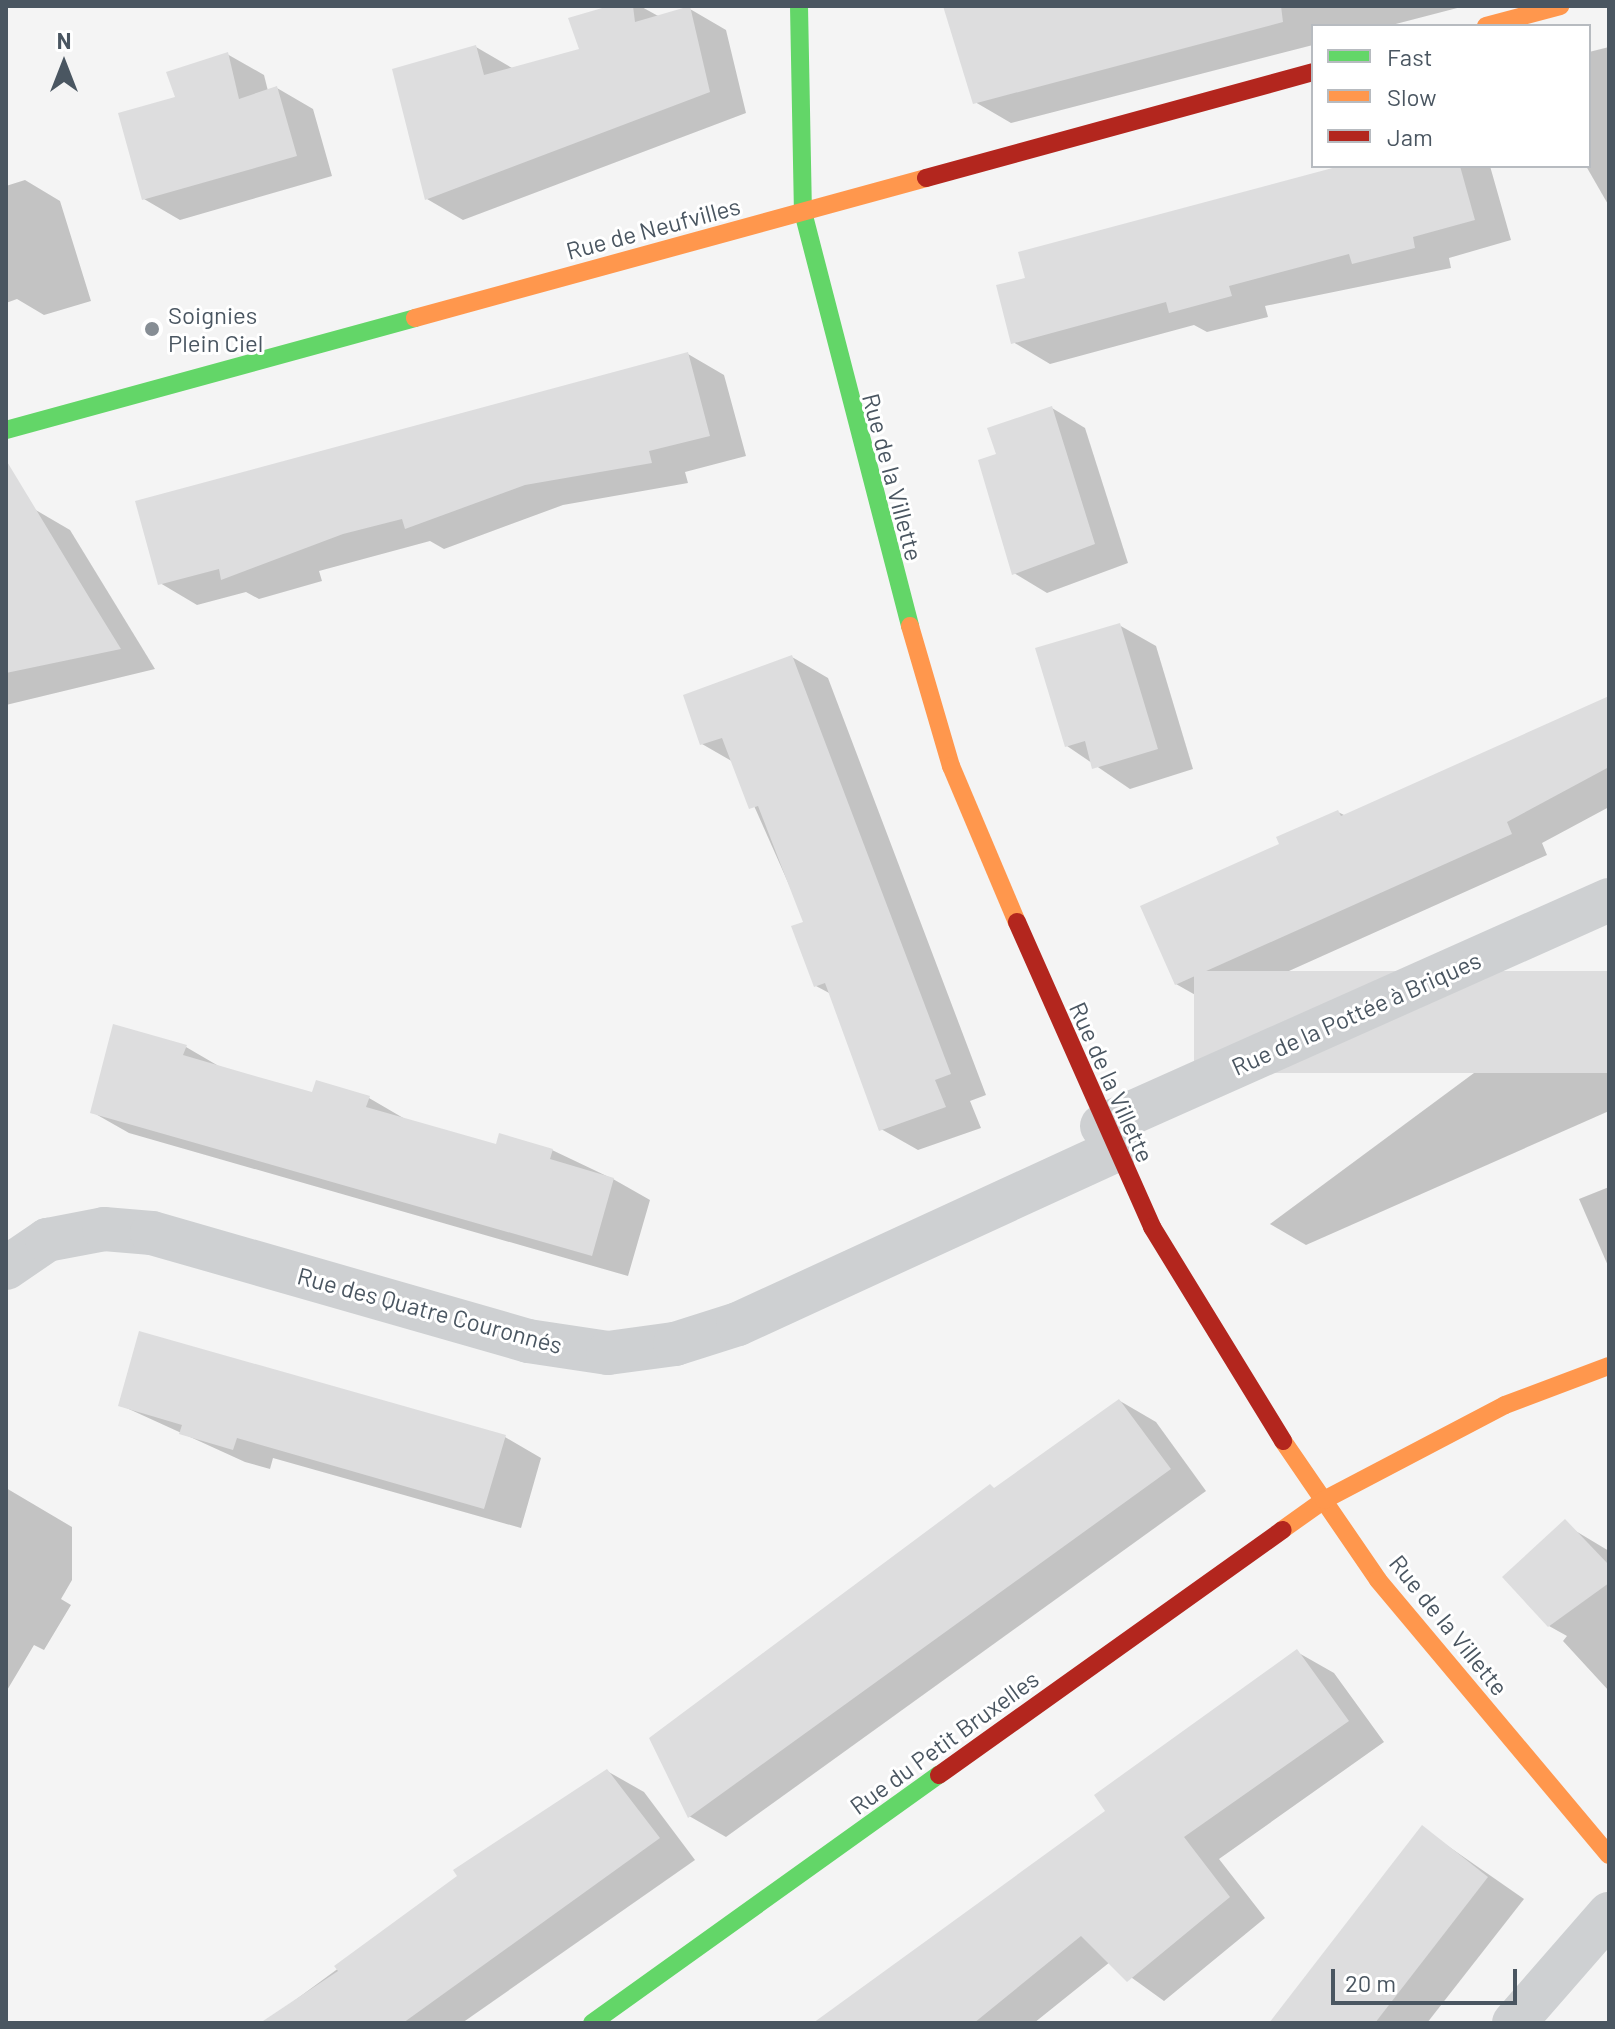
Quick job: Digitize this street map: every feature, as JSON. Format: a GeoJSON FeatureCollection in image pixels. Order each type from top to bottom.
{"type":"FeatureCollection","features":[{"type":"Feature","properties":{"kind":"street","name":"Rue de la Villette"},"geometry":{"type":"LineString","coordinates":[[799,6],[803,212],[865,472],[951,766],[1109,1138],[1160,1241],[1378,1580],[1609,1855]]}},
{"type":"Feature","properties":{"kind":"street"},"geometry":{"type":"LineString","coordinates":[[1493,24],[1560,6]]}},
{"type":"Feature","properties":{"kind":"street","name":"Rue de Neufvilles"},"geometry":{"type":"LineString","coordinates":[[6,430],[1311,73]]}},
{"type":"Feature","properties":{"kind":"street","name":"Rue de la Pottée à Briques"},"geometry":{"type":"LineString","coordinates":[[1109,1138],[1609,900]]}},
{"type":"Feature","properties":{"kind":"street","name":"Rue des Quatre Couronnés"},"geometry":{"type":"LineString","coordinates":[[6,1268],[47,1240],[104,1229],[152,1233],[528,1341],[608,1353],[675,1344],[738,1324],[1109,1138]]}},
{"type":"Feature","properties":{"kind":"street"},"geometry":{"type":"LineString","coordinates":[[1324,1500],[1505,1405],[1609,1366]]}},
{"type":"Feature","properties":{"kind":"street","name":"Rue du Petit Bruxelles"},"geometry":{"type":"LineString","coordinates":[[592,2023],[1324,1500]]}},
{"type":"Feature","properties":{"kind":"street"},"geometry":{"type":"LineString","coordinates":[[1514,2023],[1609,1914]]}},
{"type":"Feature","properties":{"kind":"building"},"geometry":{"type":"Polygon","coordinates":[[[609,6],[633,6],[635,22],[690,6],[710,92],[425,200],[392,69],[476,45],[484,75],[579,49],[568,18],[609,6]]]}},
{"type":"Feature","properties":{"kind":"building"},"geometry":{"type":"Polygon","coordinates":[[[943,6],[1281,6],[1283,22],[973,104],[943,6]]]}},
{"type":"Feature","properties":{"kind":"building"},"geometry":{"type":"Polygon","coordinates":[[[228,52],[239,99],[277,86],[297,156],[142,200],[118,113],[175,97],[166,72],[228,52]]]}},
{"type":"Feature","properties":{"kind":"building"},"geometry":{"type":"Polygon","coordinates":[[[1333,168],[1461,168],[1475,220],[1413,237],[1415,248],[1352,264],[1349,254],[1229,286],[1232,296],[1169,313],[1166,302],[1011,344],[996,285],[1025,278],[1018,252],[1333,168]]]}},
{"type":"Feature","properties":{"kind":"building"},"geometry":{"type":"Polygon","coordinates":[[[688,352],[710,436],[649,451],[652,463],[525,485],[405,529],[402,519],[343,534],[221,580],[219,569],[158,585],[135,501],[688,352]]]}},
{"type":"Feature","properties":{"kind":"building"},"geometry":{"type":"Polygon","coordinates":[[[1052,406],[1095,544],[1012,575],[978,460],[996,454],[987,428],[1052,406]]]}},
{"type":"Feature","properties":{"kind":"building"},"geometry":{"type":"Polygon","coordinates":[[[6,460],[92,602],[121,649],[6,673],[6,460]]]}},
{"type":"Feature","properties":{"kind":"building"},"geometry":{"type":"Polygon","coordinates":[[[1120,623],[1158,749],[1092,769],[1085,741],[1065,747],[1035,648],[1120,623]]]}},
{"type":"Feature","properties":{"kind":"building"},"geometry":{"type":"Polygon","coordinates":[[[792,655],[951,1074],[935,1080],[946,1107],[879,1131],[825,983],[814,987],[791,926],[803,922],[758,806],[749,809],[722,738],[700,745],[683,695],[792,655]]]}},
{"type":"Feature","properties":{"kind":"building"},"geometry":{"type":"Polygon","coordinates":[[[1609,696],[1609,767],[1507,822],[1512,834],[1175,985],[1140,906],[1279,844],[1276,837],[1338,810],[1341,816],[1609,696]]]}},
{"type":"Feature","properties":{"kind":"building"},"geometry":{"type":"Polygon","coordinates":[[[1194,971],[1609,971],[1609,1073],[1194,1073],[1194,971]]]}},
{"type":"Feature","properties":{"kind":"building"},"geometry":{"type":"Polygon","coordinates":[[[113,1024],[187,1045],[183,1055],[248,1074],[312,1092],[316,1080],[370,1096],[366,1107],[496,1144],[499,1133],[553,1149],[550,1159],[614,1178],[592,1256],[90,1113],[113,1024]]]}},
{"type":"Feature","properties":{"kind":"building"},"geometry":{"type":"Polygon","coordinates":[[[139,1331],[506,1435],[484,1509],[237,1438],[233,1450],[179,1434],[182,1425],[118,1406],[139,1331]]]}},
{"type":"Feature","properties":{"kind":"building"},"geometry":{"type":"Polygon","coordinates":[[[1119,1399],[1171,1469],[688,1818],[649,1738],[990,1484],[994,1488],[1119,1399]]]}},
{"type":"Feature","properties":{"kind":"building"},"geometry":{"type":"Polygon","coordinates":[[[1565,1519],[1609,1565],[1609,1583],[1548,1627],[1502,1577],[1565,1519]]]}},
{"type":"Feature","properties":{"kind":"building"},"geometry":{"type":"Polygon","coordinates":[[[1297,1649],[1349,1721],[1184,1837],[1230,1897],[1127,1982],[1081,1936],[974,2023],[813,2023],[1105,1811],[1094,1795],[1297,1649]]]}},
{"type":"Feature","properties":{"kind":"building"},"geometry":{"type":"Polygon","coordinates":[[[607,1769],[660,1838],[403,2023],[260,2023],[338,1971],[334,1966],[457,1876],[453,1870],[607,1769]]]}},
{"type":"Feature","properties":{"kind":"building"},"geometry":{"type":"Polygon","coordinates":[[[1422,1825],[1488,1877],[1375,2023],[1269,2023],[1422,1825]]]}},
{"type":"Feature","properties":{"kind":"traffic: fast"},"geometry":{"type":"LineString","coordinates":[[799,6],[803,212],[910,626]]}},
{"type":"Feature","properties":{"kind":"traffic: fast"},"geometry":{"type":"LineString","coordinates":[[6,430],[415,318]]}},
{"type":"Feature","properties":{"kind":"traffic: fast"},"geometry":{"type":"LineString","coordinates":[[592,2023],[939,1775]]}},
{"type":"Feature","properties":{"kind":"traffic: slow"},"geometry":{"type":"LineString","coordinates":[[1493,24],[1560,6]]}},
{"type":"Feature","properties":{"kind":"traffic: slow"},"geometry":{"type":"LineString","coordinates":[[415,318],[926,178]]}},
{"type":"Feature","properties":{"kind":"traffic: slow"},"geometry":{"type":"LineString","coordinates":[[910,626],[951,766],[1017,922]]}},
{"type":"Feature","properties":{"kind":"traffic: slow"},"geometry":{"type":"LineString","coordinates":[[1282,1530],[1324,1500],[1505,1405],[1609,1366]]}},
{"type":"Feature","properties":{"kind":"traffic: slow"},"geometry":{"type":"LineString","coordinates":[[1283,1441],[1378,1580],[1609,1855]]}},
{"type":"Feature","properties":{"kind":"traffic: jam"},"geometry":{"type":"LineString","coordinates":[[926,178],[1311,73]]}},
{"type":"Feature","properties":{"kind":"traffic: jam"},"geometry":{"type":"LineString","coordinates":[[1017,922],[1152,1227],[1283,1441]]}},
{"type":"Feature","properties":{"kind":"traffic: jam"},"geometry":{"type":"LineString","coordinates":[[939,1775],[1282,1530]]}},
{"type":"Feature","properties":{"kind":"place","name":"Soignies Plein Ciel"},"geometry":{"type":"Point","coordinates":[152,329]}}]}
